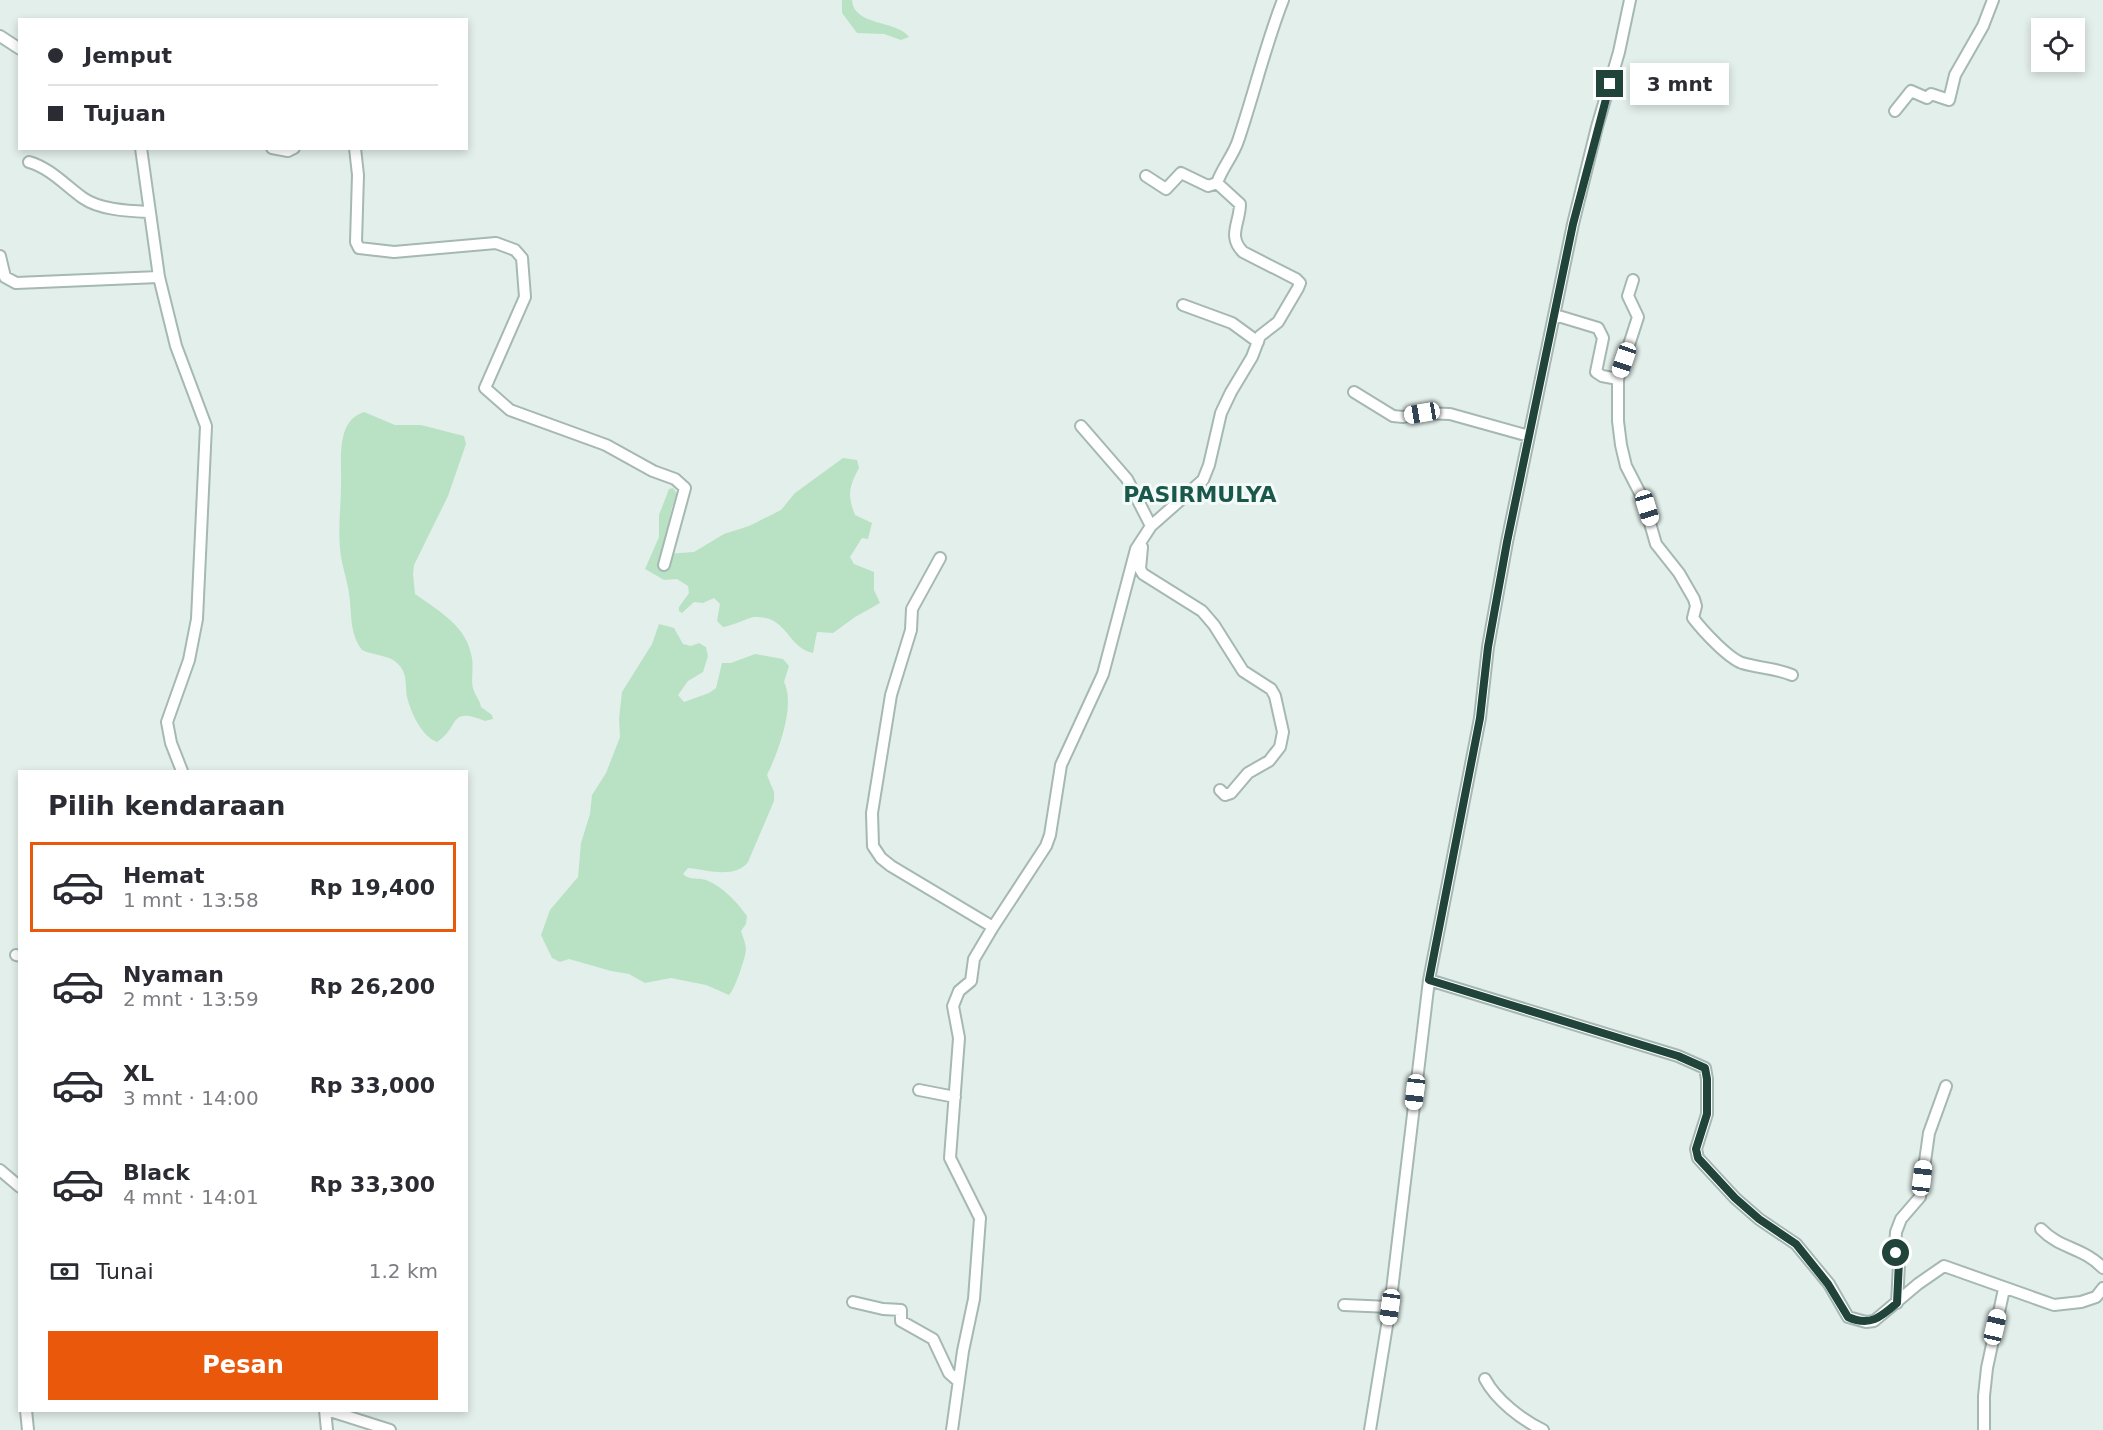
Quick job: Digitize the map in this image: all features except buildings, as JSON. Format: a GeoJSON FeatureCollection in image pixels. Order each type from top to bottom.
{"type":"FeatureCollection","features":[{"type":"Feature","properties":{"kind":"street"},"geometry":{"type":"LineString","coordinates":[[1146,176],[1166,189],[1181,173],[1206,186],[1217,183],[1237,145],[1254,94],[1266,47],[1283,0]]}},
{"type":"Feature","properties":{"kind":"street"},"geometry":{"type":"LineString","coordinates":[[1370,1430],[1390,1307],[1429,980],[1480,718],[1488,647],[1507,542],[1576,213],[1597,127],[1619,52],[1630,0]]}},
{"type":"Feature","properties":{"kind":"street"},"geometry":{"type":"LineString","coordinates":[[1895,111],[1911,91],[1927,98],[1931,94],[1949,100],[1955,75],[1981,30],[1993,0]]}},
{"type":"Feature","properties":{"kind":"street"},"geometry":{"type":"LineString","coordinates":[[0,36],[18,48]]}},
{"type":"Feature","properties":{"kind":"street"},"geometry":{"type":"LineString","coordinates":[[141,150],[159,277],[176,346],[206,426],[197,620],[189,660],[167,722],[171,743],[182,770]]}},
{"type":"Feature","properties":{"kind":"street"},"geometry":{"type":"LineString","coordinates":[[355,150],[358,175],[356,242],[359,248],[394,252],[496,243],[515,250],[522,258],[525,297],[484,388],[510,410],[606,445],[653,471],[675,479],[686,488],[664,565]]}},
{"type":"Feature","properties":{"kind":"street"},"geometry":{"type":"LineString","coordinates":[[29,162],[40,165],[83,198],[99,206],[150,212]]}},
{"type":"Feature","properties":{"kind":"street"},"geometry":{"type":"LineString","coordinates":[[952,1430],[958,1380],[974,1299],[980,1218],[950,1158],[959,1038],[953,1006],[955,998],[971,981],[974,960],[1046,846],[1050,835],[1061,765],[1103,674],[1136,549],[1148,530],[1203,480],[1209,465],[1221,413],[1230,392],[1252,357],[1260,336],[1278,322],[1287,310],[1300,283],[1238,247],[1234,233],[1240,204],[1217,183]]}},
{"type":"Feature","properties":{"kind":"street"},"geometry":{"type":"LineString","coordinates":[[0,256],[5,278],[16,283],[159,277]]}},
{"type":"Feature","properties":{"kind":"street"},"geometry":{"type":"LineString","coordinates":[[1633,280],[1628,296],[1638,317],[1618,379],[1617,421],[1626,465],[1643,499],[1656,544],[1679,573],[1694,599],[1696,606],[1693,618],[1731,658],[1792,675]]}},
{"type":"Feature","properties":{"kind":"street"},"geometry":{"type":"LineString","coordinates":[[1183,305],[1232,323],[1258,342]]}},
{"type":"Feature","properties":{"kind":"street"},"geometry":{"type":"LineString","coordinates":[[1555,315],[1598,328],[1603,338],[1596,372],[1602,376],[1618,379]]}},
{"type":"Feature","properties":{"kind":"street"},"geometry":{"type":"LineString","coordinates":[[1354,392],[1393,416],[1422,413],[1450,414],[1529,436]]}},
{"type":"Feature","properties":{"kind":"street"},"geometry":{"type":"LineString","coordinates":[[1081,426],[1128,479],[1148,530],[1140,565],[1143,574],[1202,611],[1214,624],[1243,672],[1271,689],[1275,696],[1283,732],[1280,747],[1269,761],[1248,773],[1228,795],[1220,790]]}},
{"type":"Feature","properties":{"kind":"street"},"geometry":{"type":"LineString","coordinates":[[940,558],[912,609],[911,630],[891,695],[872,813],[873,846],[881,858],[891,866],[993,927]]}},
{"type":"Feature","properties":{"kind":"street"},"geometry":{"type":"LineString","coordinates":[[1429,980],[1669,1054],[1705,1068],[1707,1114],[1696,1149],[1698,1158],[1705,1168],[1759,1219],[1796,1244],[1828,1284],[1848,1317],[1866,1322],[1874,1321],[1917,1284],[1944,1266],[2054,1305],[2081,1302],[2096,1297],[2103,1288]]}},
{"type":"Feature","properties":{"kind":"street"},"geometry":{"type":"LineString","coordinates":[[1897,1303],[1899,1261],[1895,1247],[1896,1232],[1901,1219],[1920,1197],[1929,1132],[1946,1086]]}},
{"type":"Feature","properties":{"kind":"street"},"geometry":{"type":"LineString","coordinates":[[919,1090],[955,1097]]}},
{"type":"Feature","properties":{"kind":"street"},"geometry":{"type":"LineString","coordinates":[[0,1170],[18,1185]]}},
{"type":"Feature","properties":{"kind":"street"},"geometry":{"type":"LineString","coordinates":[[2041,1229],[2062,1245],[2087,1254],[2103,1268]]}},
{"type":"Feature","properties":{"kind":"street"},"geometry":{"type":"LineString","coordinates":[[1984,1430],[1987,1368],[2004,1289]]}},
{"type":"Feature","properties":{"kind":"street"},"geometry":{"type":"LineString","coordinates":[[853,1302],[883,1310],[901,1310],[901,1321],[933,1339],[949,1373],[958,1380]]}},
{"type":"Feature","properties":{"kind":"street"},"geometry":{"type":"LineString","coordinates":[[1344,1305],[1390,1307]]}},
{"type":"Feature","properties":{"kind":"street"},"geometry":{"type":"LineString","coordinates":[[1485,1379],[1490,1388],[1514,1411],[1543,1430]]}},
{"type":"Feature","properties":{"kind":"street"},"geometry":{"type":"LineString","coordinates":[[26,1412],[28,1430]]}},
{"type":"Feature","properties":{"kind":"street"},"geometry":{"type":"LineString","coordinates":[[326,1412],[327,1430]]}},
{"type":"Feature","properties":{"kind":"street"},"geometry":{"type":"LineString","coordinates":[[332,1412],[390,1430]]}},
{"type":"Feature","properties":{"kind":"green space"},"geometry":{"type":"Polygon","coordinates":[[[842,0],[852,0],[854,8],[867,19],[895,28],[909,37],[901,40],[884,34],[857,33],[842,13],[842,0]]]}},
{"type":"Feature","properties":{"kind":"green space"},"geometry":{"type":"Polygon","coordinates":[[[364,412],[395,425],[421,425],[464,436],[466,444],[448,496],[414,565],[413,574],[415,594],[451,621],[464,637],[472,658],[473,688],[481,707],[492,715],[493,719],[485,721],[473,717],[459,717],[437,742],[422,730],[414,717],[401,667],[390,658],[362,650],[353,630],[349,593],[340,548],[341,453],[348,424],[364,412]]]}},
{"type":"Feature","properties":{"kind":"green space"},"geometry":{"type":"Polygon","coordinates":[[[843,458],[857,460],[859,468],[850,491],[855,515],[872,523],[868,539],[862,538],[850,557],[854,564],[874,572],[874,590],[880,603],[833,633],[817,632],[813,653],[801,648],[782,627],[770,620],[754,617],[723,627],[717,621],[720,604],[714,598],[703,603],[694,602],[682,613],[679,607],[689,593],[688,586],[677,579],[664,580],[645,569],[659,537],[659,515],[669,489],[673,488],[678,495],[672,507],[663,550],[666,554],[694,552],[724,534],[749,526],[781,510],[795,493],[843,458]]]}},
{"type":"Feature","properties":{"kind":"green space"},"geometry":{"type":"Polygon","coordinates":[[[659,624],[674,628],[683,644],[691,646],[699,643],[706,647],[708,656],[703,672],[688,681],[678,695],[684,702],[716,688],[722,663],[731,663],[755,654],[783,659],[789,666],[784,682],[788,703],[787,716],[767,775],[774,792],[774,801],[748,862],[743,867],[729,872],[688,868],[683,874],[718,886],[747,916],[746,924],[741,931],[746,950],[742,967],[729,995],[706,985],[671,978],[645,983],[629,974],[569,959],[560,962],[552,958],[541,935],[550,910],[578,877],[581,843],[590,814],[592,795],[606,773],[620,737],[622,692],[652,644],[659,624]]]}},
{"type":"Feature","properties":{"kind":"district","name":"PASIRMULYA"},"geometry":{"type":"Point","coordinates":[1200,494]}},
{"type":"Feature","properties":{"kind":"route"},"geometry":{"type":"LineString","coordinates":[[1610,84],[1573,224],[1507,542],[1488,647],[1480,718],[1429,980],[1653,1048],[1705,1068],[1707,1114],[1696,1149],[1698,1158],[1735,1198],[1759,1219],[1796,1244],[1828,1284],[1848,1317],[1866,1322],[1874,1321],[1897,1303],[1899,1261],[1896,1253]]}}]}
